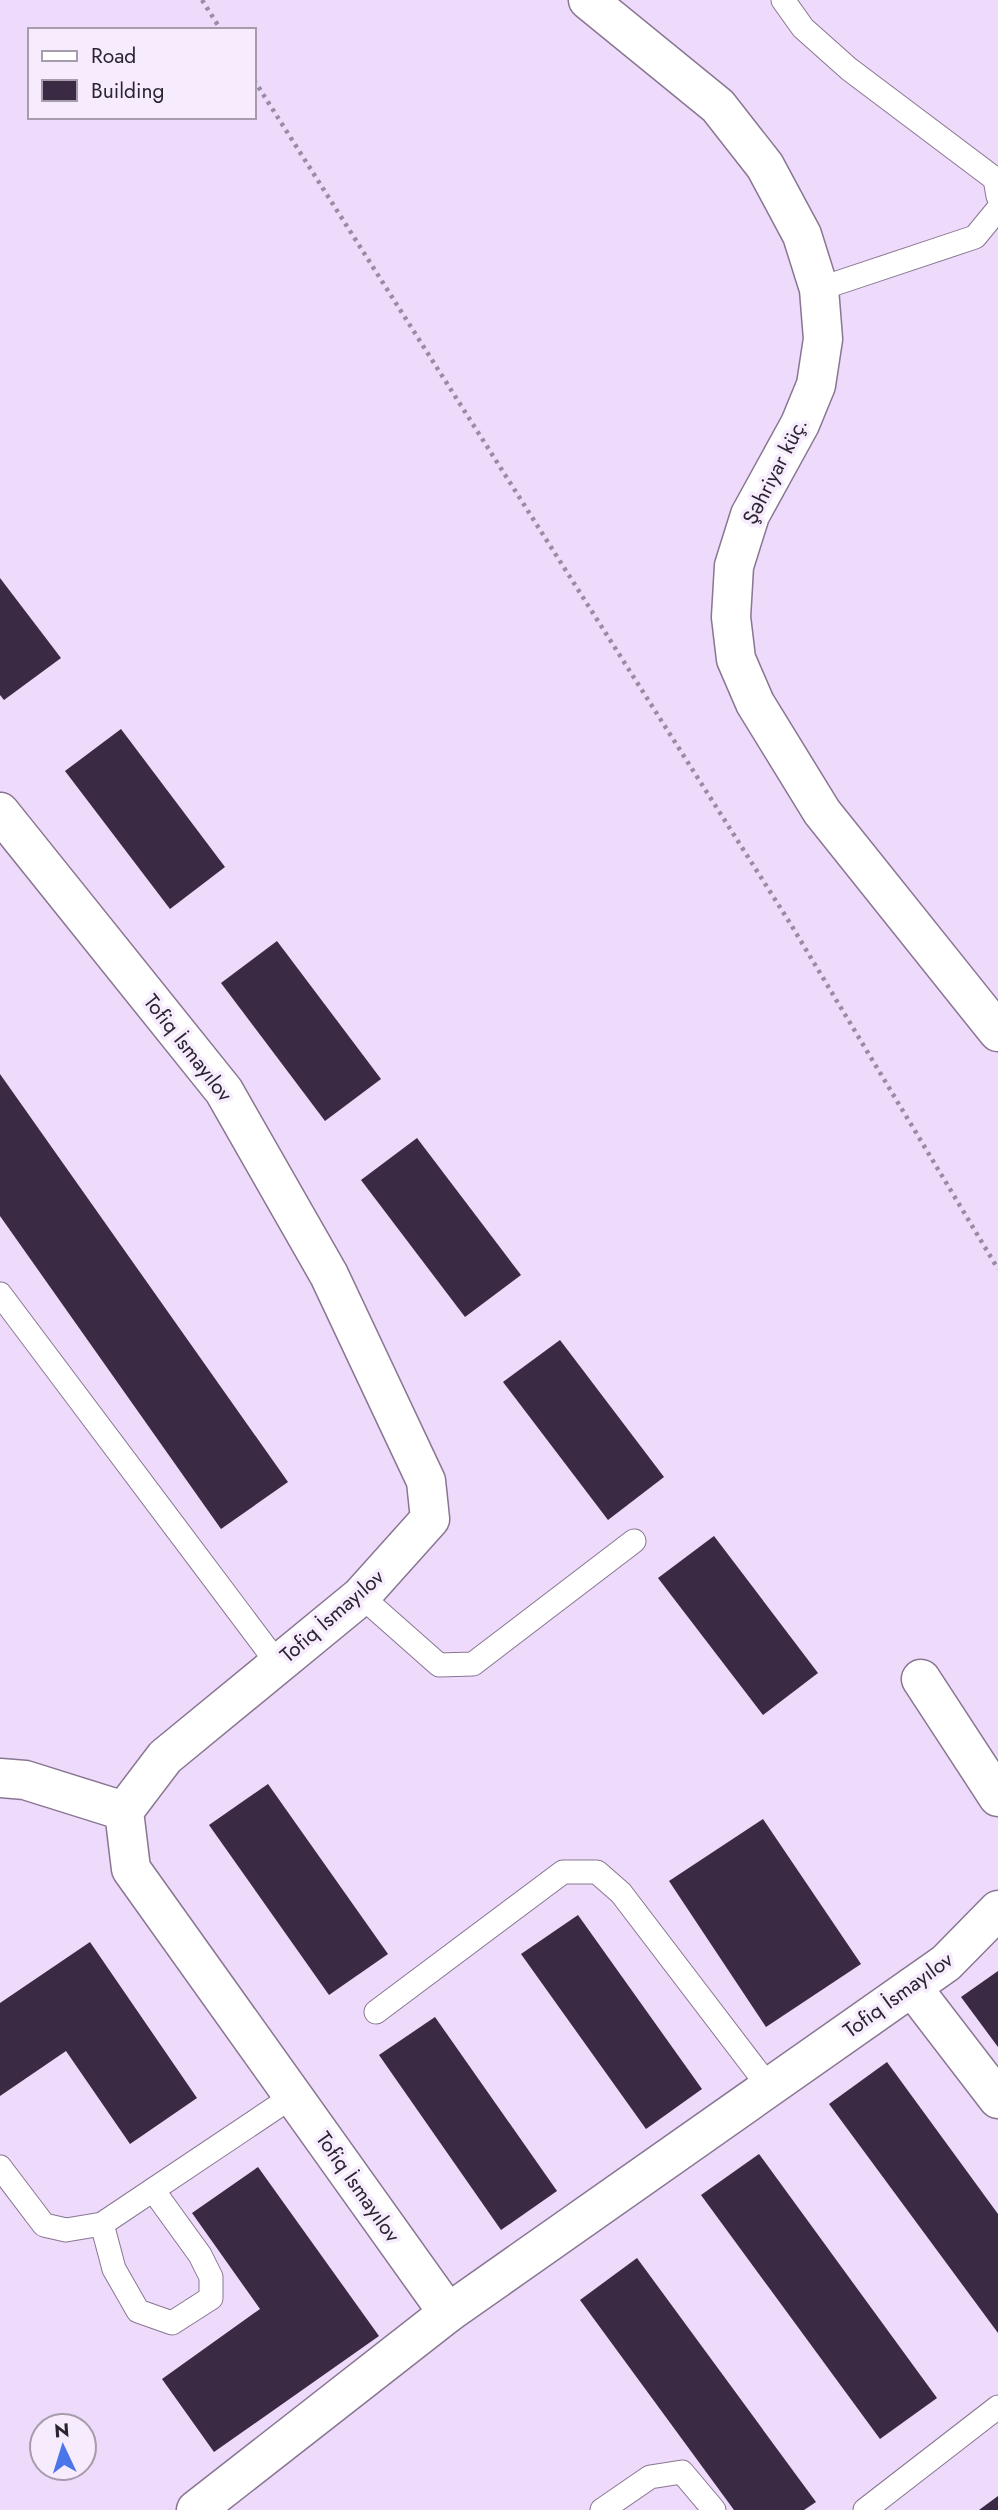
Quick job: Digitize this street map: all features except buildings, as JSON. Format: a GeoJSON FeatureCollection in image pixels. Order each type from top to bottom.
{"type":"FeatureCollection","features":[{"type":"Feature","properties":{"kind":"street","name":"Şəhriyar küç."},"geometry":{"type":"LineString","coordinates":[[588,0],[718,106],[765,166],[802,235],[819,289],[823,339],[816,384],[800,424],[750,515],[734,566],[732,617],[736,659],[755,703],[822,812],[998,1032]]}},
{"type":"Feature","properties":{"kind":"street","name":"Tofiq İsmayılov"},"geometry":{"type":"LineString","coordinates":[[0,812],[224,1091],[329,1275],[426,1481],[430,1519],[361,1596],[165,1757],[124,1811],[131,1869],[448,2313]]}},
{"type":"Feature","properties":{"kind":"street"},"geometry":{"type":"LineString","coordinates":[[921,1679],[998,1797]]}},
{"type":"Feature","properties":{"kind":"street"},"geometry":{"type":"LineString","coordinates":[[0,1778],[25,1780],[124,1811]]}},
{"type":"Feature","properties":{"kind":"street","name":"Tofiq İsmayılov"},"geometry":{"type":"LineString","coordinates":[[196,2510],[448,2313],[946,1963],[998,1910]]}},
{"type":"Feature","properties":{"kind":"street"},"geometry":{"type":"LineString","coordinates":[[912,1987],[998,2099]]}},
{"type":"Feature","properties":{"kind":"lane"},"geometry":{"type":"LineString","coordinates":[[783,0],[803,27],[849,69],[995,179],[998,196]]}},
{"type":"Feature","properties":{"kind":"lane"},"geometry":{"type":"LineString","coordinates":[[819,289],[975,237],[998,209]]}},
{"type":"Feature","properties":{"kind":"lane"},"geometry":{"type":"LineString","coordinates":[[0,1294],[278,1664]]}},
{"type":"Feature","properties":{"kind":"lane"},"geometry":{"type":"LineString","coordinates":[[361,1596],[439,1665],[473,1664],[634,1541]]}},
{"type":"Feature","properties":{"kind":"lane"},"geometry":{"type":"LineString","coordinates":[[376,2012],[564,1872],[597,1872],[621,1893],[769,2087]]}},
{"type":"Feature","properties":{"kind":"lane"},"geometry":{"type":"LineString","coordinates":[[0,2167],[44,2225],[66,2230],[102,2224],[293,2096]]}},
{"type":"Feature","properties":{"kind":"lane"},"geometry":{"type":"LineString","coordinates":[[102,2224],[114,2269],[138,2311],[172,2323],[211,2298],[211,2277],[200,2255],[153,2190]]}},
{"type":"Feature","properties":{"kind":"lane"},"geometry":{"type":"LineString","coordinates":[[865,2510],[998,2407]]}},
{"type":"Feature","properties":{"kind":"lane"},"geometry":{"type":"LineString","coordinates":[[602,2510],[650,2477],[682,2472],[714,2510]]}},
{"type":"Feature","properties":{"kind":"path"},"geometry":{"type":"LineString","coordinates":[[202,0],[220,28]]}},
{"type":"Feature","properties":{"kind":"path"},"geometry":{"type":"LineString","coordinates":[[256,83],[790,923],[998,1269]]}}]}
